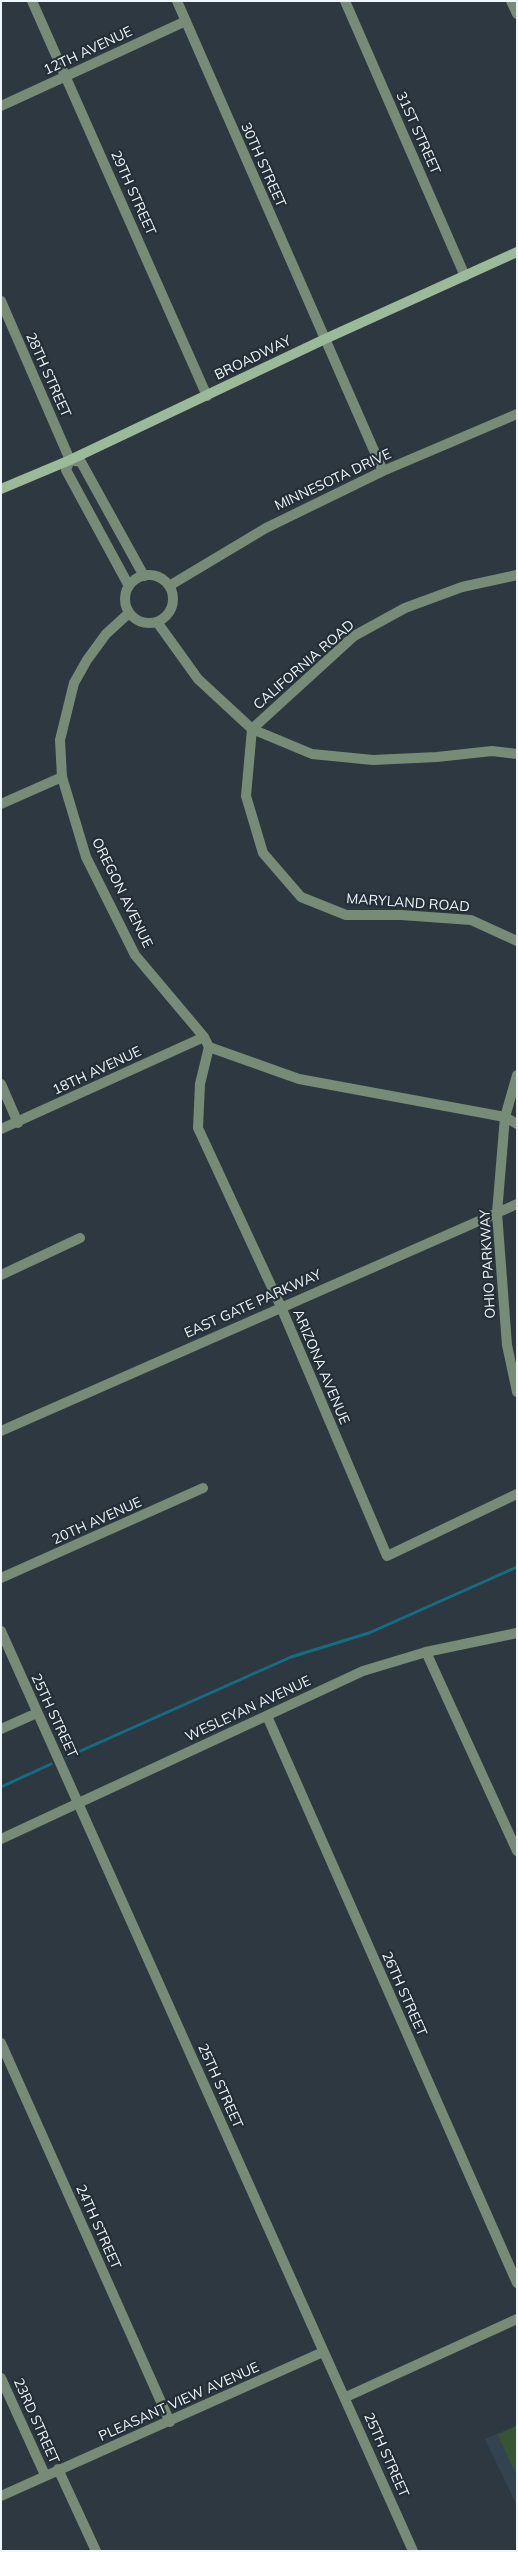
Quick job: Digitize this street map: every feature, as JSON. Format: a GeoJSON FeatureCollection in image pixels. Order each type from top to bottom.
{"type":"FeatureCollection","features":[{"type":"Feature","properties":{"kind":"main road","name":"BROADWAY"},"geometry":{"type":"LineString","coordinates":[[1,490],[70,460],[325,339],[517,252]]}},
{"type":"Feature","properties":{"kind":"street","name":"29TH STREET"},"geometry":{"type":"LineString","coordinates":[[32,1],[207,396]]}},
{"type":"Feature","properties":{"kind":"street","name":"30TH STREET"},"geometry":{"type":"LineString","coordinates":[[177,1],[382,472]]}},
{"type":"Feature","properties":{"kind":"street","name":"31ST STREET"},"geometry":{"type":"LineString","coordinates":[[345,1],[465,276]]}},
{"type":"Feature","properties":{"kind":"street"},"geometry":{"type":"LineString","coordinates":[[511,1],[517,14]]}},
{"type":"Feature","properties":{"kind":"street","name":"12TH AVENUE"},"geometry":{"type":"LineString","coordinates":[[1,106],[186,21]]}},
{"type":"Feature","properties":{"kind":"street","name":"28TH STREET"},"geometry":{"type":"LineString","coordinates":[[1,301],[70,460]]}},
{"type":"Feature","properties":{"kind":"street","name":"MINNESOTA DRIVE"},"geometry":{"type":"LineString","coordinates":[[169,586],[266,528],[382,472],[517,414]]}},
{"type":"Feature","properties":{"kind":"street"},"geometry":{"type":"LineString","coordinates":[[129,586],[66,470],[70,460],[81,462],[144,576]]}},
{"type":"Feature","properties":{"kind":"street","name":"CALIFORNIA ROAD"},"geometry":{"type":"LineString","coordinates":[[252,729],[354,636],[405,608],[462,587],[517,575]]}},
{"type":"Feature","properties":{"kind":"street"},"geometry":{"type":"LineString","coordinates":[[144,576],[157,576],[169,586],[172,593],[172,607],[168,614],[157,622],[141,622],[129,613],[125,600],[129,586],[134,580],[144,576]]}},
{"type":"Feature","properties":{"kind":"street","name":"OREGON AVENUE"},"geometry":{"type":"LineString","coordinates":[[129,613],[106,634],[87,660],[74,683],[60,740],[62,777],[86,857],[135,955],[204,1037],[209,1047]]}},
{"type":"Feature","properties":{"kind":"street"},"geometry":{"type":"LineString","coordinates":[[157,622],[198,680],[252,729],[312,754],[373,760],[437,757],[492,751],[517,754]]}},
{"type":"Feature","properties":{"kind":"street","name":"MARYLAND ROAD"},"geometry":{"type":"LineString","coordinates":[[252,729],[246,796],[263,853],[301,897],[346,915],[402,914],[471,920],[517,941]]}},
{"type":"Feature","properties":{"kind":"street"},"geometry":{"type":"LineString","coordinates":[[1,804],[62,777]]}},
{"type":"Feature","properties":{"kind":"street","name":"18TH AVENUE"},"geometry":{"type":"LineString","coordinates":[[1,1129],[18,1123],[204,1037]]}},
{"type":"Feature","properties":{"kind":"street"},"geometry":{"type":"LineString","coordinates":[[209,1047],[299,1079],[505,1117],[517,1124]]}},
{"type":"Feature","properties":{"kind":"street","name":"ARIZONA AVENUE"},"geometry":{"type":"LineString","coordinates":[[209,1047],[200,1084],[198,1128],[281,1307],[387,1556],[517,1494]]}},
{"type":"Feature","properties":{"kind":"street","name":"OHIO PARKWAY"},"geometry":{"type":"LineString","coordinates":[[517,1075],[505,1117],[497,1213],[507,1345],[517,1392]]}},
{"type":"Feature","properties":{"kind":"street"},"geometry":{"type":"LineString","coordinates":[[1,1084],[18,1123]]}},
{"type":"Feature","properties":{"kind":"street","name":"EAST GATE PARKWAY"},"geometry":{"type":"LineString","coordinates":[[1,1431],[517,1204]]}},
{"type":"Feature","properties":{"kind":"street"},"geometry":{"type":"LineString","coordinates":[[1,1275],[80,1238]]}},
{"type":"Feature","properties":{"kind":"street","name":"20TH AVENUE"},"geometry":{"type":"LineString","coordinates":[[1,1578],[204,1488]]}},
{"type":"Feature","properties":{"kind":"street","name":"25TH STREET"},"geometry":{"type":"LineString","coordinates":[[1,1631],[37,1713],[80,1803],[323,2352],[346,2397],[414,2551]]}},
{"type":"Feature","properties":{"kind":"street","name":"WESLEYAN AVENUE"},"geometry":{"type":"LineString","coordinates":[[1,1840],[363,1671],[426,1652],[517,1633]]}},
{"type":"Feature","properties":{"kind":"street"},"geometry":{"type":"LineString","coordinates":[[426,1652],[517,1851]]}},
{"type":"Feature","properties":{"kind":"street"},"geometry":{"type":"LineString","coordinates":[[1,1729],[37,1713]]}},
{"type":"Feature","properties":{"kind":"street","name":"26TH STREET"},"geometry":{"type":"LineString","coordinates":[[267,1716],[517,2283]]}},
{"type":"Feature","properties":{"kind":"street","name":"24TH STREET"},"geometry":{"type":"LineString","coordinates":[[1,2043],[170,2422]]}},
{"type":"Feature","properties":{"kind":"street"},"geometry":{"type":"LineString","coordinates":[[346,2397],[517,2319]]}},
{"type":"Feature","properties":{"kind":"street","name":"PLEASANT VIEW AVENUE"},"geometry":{"type":"LineString","coordinates":[[1,2496],[323,2352]]}},
{"type":"Feature","properties":{"kind":"street","name":"23RD STREET"},"geometry":{"type":"LineString","coordinates":[[1,2378],[45,2475]]}},
{"type":"Feature","properties":{"kind":"street"},"geometry":{"type":"LineString","coordinates":[[58,2469],[96,2551]]}},
{"type":"Feature","properties":{"kind":"shaded area"},"geometry":{"type":"Polygon","coordinates":[[[517,2425],[517,2506],[485,2439],[517,2425]]]}},
{"type":"Feature","properties":{"kind":"green space"},"geometry":{"type":"Polygon","coordinates":[[[517,2426],[517,2477],[498,2435],[517,2426]]]}},
{"type":"Feature","properties":{"kind":"waterway"},"geometry":{"type":"LineString","coordinates":[[67,1757],[291,1657],[369,1633],[517,1567]]}},
{"type":"Feature","properties":{"kind":"waterway"},"geometry":{"type":"LineString","coordinates":[[1,1787],[51,1764]]}}]}
